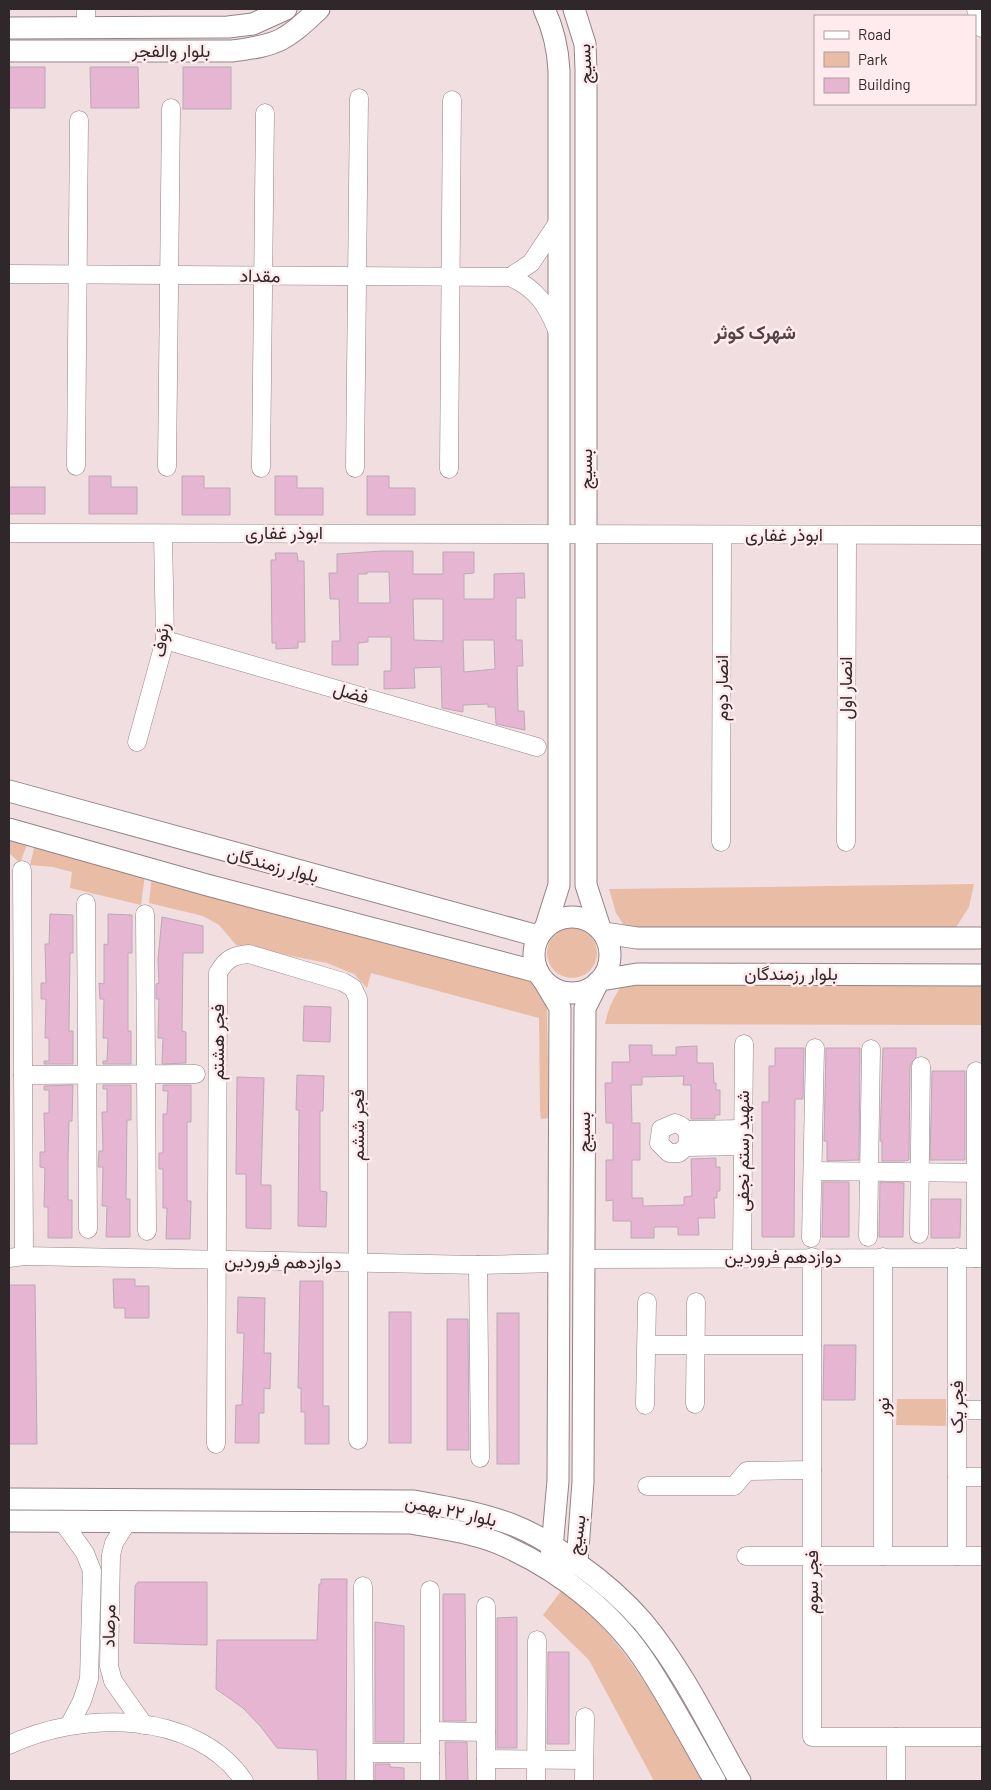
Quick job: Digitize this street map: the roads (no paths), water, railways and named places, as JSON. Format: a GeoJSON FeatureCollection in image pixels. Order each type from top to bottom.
{"type":"FeatureCollection","features":[{"type":"Feature","properties":{"kind":"main road","name":"بلوار والفجر"},"geometry":{"type":"LineString","coordinates":[[9,28],[86,18],[228,26],[253,24],[286,9]]}},
{"type":"Feature","properties":{"kind":"main road","name":"بلوار والفجر"},"geometry":{"type":"LineString","coordinates":[[9,51],[232,51],[263,47],[288,38],[319,9]]}},
{"type":"Feature","properties":{"kind":"main road","name":"بسیج"},"geometry":{"type":"LineString","coordinates":[[542,931],[559,885],[558,48],[553,27],[544,9]]}},
{"type":"Feature","properties":{"kind":"main road","name":"بسیج"},"geometry":{"type":"LineString","coordinates":[[574,9],[586,44],[586,885],[602,930]]}},
{"type":"Feature","properties":{"kind":"main road","name":"بلوار رزمندگان"},"geometry":{"type":"LineString","coordinates":[[9,791],[542,931]]}},
{"type":"Feature","properties":{"kind":"main road","name":"بلوار رزمندگان"},"geometry":{"type":"LineString","coordinates":[[9,829],[541,977]]}},
{"type":"Feature","properties":{"kind":"main road"},"geometry":{"type":"LineString","coordinates":[[573,916],[588,919],[602,930],[609,944],[610,957],[608,969],[600,981],[586,990],[571,993],[556,990],[541,977],[534,960],[534,948],[542,931],[558,918],[573,916]]}},
{"type":"Feature","properties":{"kind":"main road","name":"بلوار رزمندگان"},"geometry":{"type":"LineString","coordinates":[[602,930],[637,938],[982,938]]}},
{"type":"Feature","properties":{"kind":"main road","name":"بلوار رزمندگان"},"geometry":{"type":"LineString","coordinates":[[600,981],[637,974],[982,975]]}},
{"type":"Feature","properties":{"kind":"main road","name":"بسیج"},"geometry":{"type":"LineString","coordinates":[[541,977],[560,1008],[557,1263],[558,1481],[550,1570],[577,1562],[583,1482],[585,1008],[600,981]]}},
{"type":"Feature","properties":{"kind":"main road","name":"بلوار ۲۲ بهمن"},"geometry":{"type":"LineString","coordinates":[[9,1499],[414,1501],[463,1510],[514,1525],[553,1546],[577,1562],[604,1583],[636,1615],[666,1652],[740,1781]]}},
{"type":"Feature","properties":{"kind":"main road","name":"بلوار ۲۲ بهمن"},"geometry":{"type":"LineString","coordinates":[[9,1521],[411,1523],[458,1531],[506,1546],[550,1570],[590,1600],[631,1643],[648,1664],[715,1781]]}},
{"type":"Feature","properties":{"kind":"street"},"geometry":{"type":"LineString","coordinates":[[976,9],[982,28]]}},
{"type":"Feature","properties":{"kind":"street"},"geometry":{"type":"LineString","coordinates":[[356,468],[359,98]]}},
{"type":"Feature","properties":{"kind":"street"},"geometry":{"type":"LineString","coordinates":[[449,469],[452,100]]}},
{"type":"Feature","properties":{"kind":"street"},"geometry":{"type":"LineString","coordinates":[[168,467],[171,108]]}},
{"type":"Feature","properties":{"kind":"street"},"geometry":{"type":"LineString","coordinates":[[262,468],[265,113]]}},
{"type":"Feature","properties":{"kind":"street"},"geometry":{"type":"LineString","coordinates":[[76,466],[79,120]]}},
{"type":"Feature","properties":{"kind":"street"},"geometry":{"type":"LineString","coordinates":[[559,221],[532,263],[510,277],[537,294],[549,309],[559,336]]}},
{"type":"Feature","properties":{"kind":"street","name":"مقداد"},"geometry":{"type":"LineString","coordinates":[[9,274],[510,277]]}},
{"type":"Feature","properties":{"kind":"street","name":"ابوذر غفاری"},"geometry":{"type":"LineString","coordinates":[[9,532],[163,534],[586,532],[982,535]]}},
{"type":"Feature","properties":{"kind":"street","name":"رئوف"},"geometry":{"type":"LineString","coordinates":[[137,742],[165,640],[163,534]]}},
{"type":"Feature","properties":{"kind":"street","name":"انصار دوم"},"geometry":{"type":"LineString","coordinates":[[721,842],[722,534]]}},
{"type":"Feature","properties":{"kind":"street","name":"انصار اول"},"geometry":{"type":"LineString","coordinates":[[846,842],[847,535]]}},
{"type":"Feature","properties":{"kind":"street","name":"فضل"},"geometry":{"type":"LineString","coordinates":[[165,640],[537,746]]}},
{"type":"Feature","properties":{"kind":"street"},"geometry":{"type":"LineString","coordinates":[[16,1257],[23,1075],[22,870]]}},
{"type":"Feature","properties":{"kind":"street"},"geometry":{"type":"LineString","coordinates":[[86,903],[88,1229]]}},
{"type":"Feature","properties":{"kind":"street"},"geometry":{"type":"LineString","coordinates":[[145,914],[147,1231]]}},
{"type":"Feature","properties":{"kind":"street","name":"فجر هشتم"},"geometry":{"type":"LineString","coordinates":[[216,1444],[218,973],[225,961],[236,954],[249,954],[343,982],[353,988]]}},
{"type":"Feature","properties":{"kind":"street","name":"فجر ششم"},"geometry":{"type":"LineString","coordinates":[[353,988],[358,999],[358,1440]]}},
{"type":"Feature","properties":{"kind":"street","name":"شهید رستم نجفی"},"geometry":{"type":"LineString","coordinates":[[742,1257],[744,1044]]}},
{"type":"Feature","properties":{"kind":"street"},"geometry":{"type":"LineString","coordinates":[[812,1238],[815,1048]]}},
{"type":"Feature","properties":{"kind":"street"},"geometry":{"type":"LineString","coordinates":[[868,1237],[871,1049]]}},
{"type":"Feature","properties":{"kind":"street"},"geometry":{"type":"LineString","coordinates":[[918,1234],[922,1066]]}},
{"type":"Feature","properties":{"kind":"street"},"geometry":{"type":"LineString","coordinates":[[976,1071],[979,1258]]}},
{"type":"Feature","properties":{"kind":"street"},"geometry":{"type":"LineString","coordinates":[[23,1075],[196,1074]]}},
{"type":"Feature","properties":{"kind":"street"},"geometry":{"type":"LineString","coordinates":[[743,1129],[686,1138],[743,1146]]}},
{"type":"Feature","properties":{"kind":"street"},"geometry":{"type":"LineString","coordinates":[[813,1171],[979,1173]]}},
{"type":"Feature","properties":{"kind":"street","name":"دوازدهم فروردین"},"geometry":{"type":"LineString","coordinates":[[16,1257],[478,1266],[557,1263]]}},
{"type":"Feature","properties":{"kind":"street","name":"دوازدهم فروردین"},"geometry":{"type":"LineString","coordinates":[[584,1259],[742,1257],[979,1258]]}},
{"type":"Feature","properties":{"kind":"street","name":"فجر سوم"},"geometry":{"type":"LineString","coordinates":[[812,1257],[812,1737],[982,1737]]}},
{"type":"Feature","properties":{"kind":"street","name":"نور"},"geometry":{"type":"LineString","coordinates":[[883,1257],[883,1556]]}},
{"type":"Feature","properties":{"kind":"street","name":"فجر یک"},"geometry":{"type":"LineString","coordinates":[[957,1257],[957,1556]]}},
{"type":"Feature","properties":{"kind":"street"},"geometry":{"type":"LineString","coordinates":[[478,1266],[480,1458]]}},
{"type":"Feature","properties":{"kind":"street"},"geometry":{"type":"LineString","coordinates":[[646,1405],[647,1302]]}},
{"type":"Feature","properties":{"kind":"street"},"geometry":{"type":"LineString","coordinates":[[695,1404],[696,1302]]}},
{"type":"Feature","properties":{"kind":"street"},"geometry":{"type":"LineString","coordinates":[[646,1345],[812,1345]]}},
{"type":"Feature","properties":{"kind":"street"},"geometry":{"type":"LineString","coordinates":[[957,1410],[982,1410]]}},
{"type":"Feature","properties":{"kind":"street"},"geometry":{"type":"LineString","coordinates":[[647,1486],[734,1486],[747,1471],[812,1470]]}},
{"type":"Feature","properties":{"kind":"street"},"geometry":{"type":"LineString","coordinates":[[957,1477],[982,1477]]}},
{"type":"Feature","properties":{"kind":"street","name":"مرصاد"},"geometry":{"type":"LineString","coordinates":[[62,1521],[85,1554],[92,1571],[88,1679],[82,1701],[70,1724]]}},
{"type":"Feature","properties":{"kind":"street","name":"مرصاد"},"geometry":{"type":"LineString","coordinates":[[128,1521],[114,1543],[111,1555],[109,1666],[113,1681],[144,1725]]}},
{"type":"Feature","properties":{"kind":"street"},"geometry":{"type":"LineString","coordinates":[[746,1556],[982,1556]]}},
{"type":"Feature","properties":{"kind":"street"},"geometry":{"type":"LineString","coordinates":[[363,1586],[364,1781]]}},
{"type":"Feature","properties":{"kind":"street"},"geometry":{"type":"LineString","coordinates":[[430,1590],[430,1781]]}},
{"type":"Feature","properties":{"kind":"street"},"geometry":{"type":"LineString","coordinates":[[486,1606],[486,1781]]}},
{"type":"Feature","properties":{"kind":"street"},"geometry":{"type":"LineString","coordinates":[[90,1638],[108,1639]]}},
{"type":"Feature","properties":{"kind":"street"},"geometry":{"type":"LineString","coordinates":[[536,1781],[537,1640]]}},
{"type":"Feature","properties":{"kind":"street"},"geometry":{"type":"LineString","coordinates":[[584,1781],[585,1717]]}},
{"type":"Feature","properties":{"kind":"street"},"geometry":{"type":"LineString","coordinates":[[9,1745],[29,1735],[70,1724],[107,1722],[144,1725],[167,1730],[211,1748],[234,1767],[244,1781]]}},
{"type":"Feature","properties":{"kind":"street"},"geometry":{"type":"LineString","coordinates":[[430,1731],[486,1732]]}},
{"type":"Feature","properties":{"kind":"street"},"geometry":{"type":"LineString","coordinates":[[896,1737],[896,1781]]}},
{"type":"Feature","properties":{"kind":"street"},"geometry":{"type":"LineString","coordinates":[[365,1753],[430,1753]]}},
{"type":"Feature","properties":{"kind":"street"},"geometry":{"type":"LineString","coordinates":[[486,1759],[584,1760]]}},
{"type":"Feature","properties":{"kind":"district","name":"شهرک کوثر"},"geometry":{"type":"Point","coordinates":[755,332]}}]}
